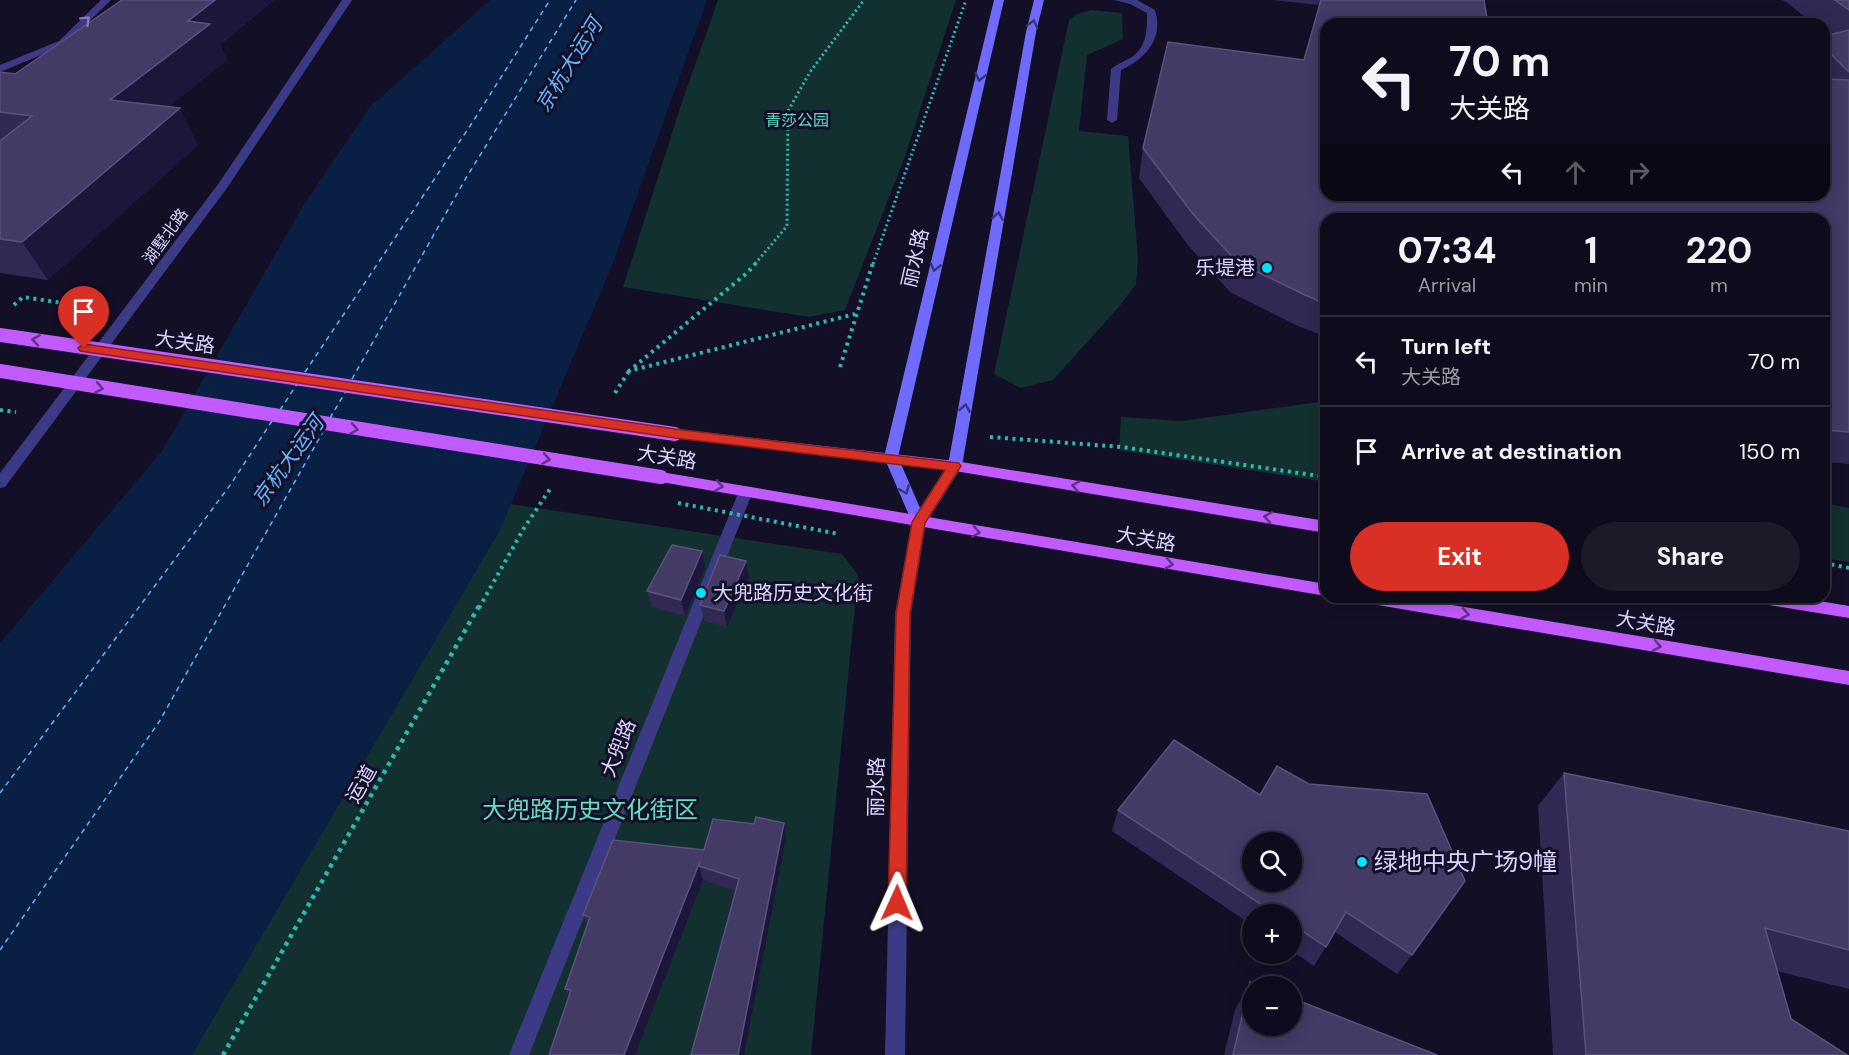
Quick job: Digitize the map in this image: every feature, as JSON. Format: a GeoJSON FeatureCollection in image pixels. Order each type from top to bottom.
{"type":"FeatureCollection","features":[{"type":"Feature","properties":{"kind":"main road","name":"丽水路"},"geometry":{"type":"LineString","coordinates":[[891,458],[999,0]]}},
{"type":"Feature","properties":{"kind":"main road","name":"丽水路"},"geometry":{"type":"LineString","coordinates":[[919,522],[955,466],[1029,44],[1039,0]]}},
{"type":"Feature","properties":{"kind":"main road","name":"大关路"},"geometry":{"type":"LineString","coordinates":[[0,335],[675,434],[955,466],[1320,526]]}},
{"type":"Feature","properties":{"kind":"main road","name":"大关路"},"geometry":{"type":"LineString","coordinates":[[0,371],[746,491],[1320,589]]}},
{"type":"Feature","properties":{"kind":"main road"},"geometry":{"type":"LineString","coordinates":[[891,458],[919,522]]}},
{"type":"Feature","properties":{"kind":"main road","name":"大关路"},"geometry":{"type":"LineString","coordinates":[[1402,603],[1849,678]]}},
{"type":"Feature","properties":{"kind":"main road"},"geometry":{"type":"LineString","coordinates":[[1793,603],[1849,612]]}},
{"type":"Feature","properties":{"kind":"street"},"geometry":{"type":"LineString","coordinates":[[0,69],[62,43],[106,0]]}},
{"type":"Feature","properties":{"kind":"street","name":"湖墅北路"},"geometry":{"type":"LineString","coordinates":[[0,483],[148,288],[310,60],[347,0]]}},
{"type":"Feature","properties":{"kind":"street"},"geometry":{"type":"LineString","coordinates":[[1113,120],[1116,69],[1138,59],[1152,38],[1152,12],[1132,2],[1119,0]]}},
{"type":"Feature","properties":{"kind":"street","name":"大兜路"},"geometry":{"type":"LineString","coordinates":[[519,1055],[746,491]]}},
{"type":"Feature","properties":{"kind":"street","name":"丽水路"},"geometry":{"type":"LineString","coordinates":[[895,1055],[903,614],[919,522]]}},
{"type":"Feature","properties":{"kind":"path"},"geometry":{"type":"LineString","coordinates":[[855,314],[629,371],[747,273],[787,226],[788,111],[810,72],[864,0]]}},
{"type":"Feature","properties":{"kind":"path"},"geometry":{"type":"LineString","coordinates":[[840,367],[855,314],[966,0]]}},
{"type":"Feature","properties":{"kind":"path"},"geometry":{"type":"LineString","coordinates":[[68,304],[84,288]]}},
{"type":"Feature","properties":{"kind":"path"},"geometry":{"type":"LineString","coordinates":[[10,309],[23,297],[100,309],[94,315]]}},
{"type":"Feature","properties":{"kind":"path"},"geometry":{"type":"LineString","coordinates":[[960,434],[1122,447],[1320,476]]}},
{"type":"Feature","properties":{"kind":"path","name":"运道"},"geometry":{"type":"LineString","coordinates":[[223,1055],[525,528]]}},
{"type":"Feature","properties":{"kind":"path"},"geometry":{"type":"LineString","coordinates":[[1830,564],[1849,568]]}},
{"type":"Feature","properties":{"kind":"green space","name":"青莎公园"},"geometry":{"type":"Polygon","coordinates":[[[718,0],[956,0],[904,159],[845,310],[809,317],[623,287],[681,105],[718,0]]]}},
{"type":"Feature","properties":{"kind":"green space"},"geometry":{"type":"Polygon","coordinates":[[[1091,10],[1122,13],[1123,39],[1087,55],[1079,131],[1128,136],[1138,259],[1136,284],[1119,307],[1053,380],[1021,388],[994,374],[1069,20],[1077,14],[1091,10]]]}},
{"type":"Feature","properties":{"kind":"green space"},"geometry":{"type":"Polygon","coordinates":[[[1320,402],[1320,481],[1119,450],[1121,417],[1182,421],[1320,402]]]}},
{"type":"Feature","properties":{"kind":"green space","name":"大兜路历史文化街区"},"geometry":{"type":"Polygon","coordinates":[[[491,501],[842,554],[858,575],[811,1055],[158,1055],[491,501]]]}},
{"type":"Feature","properties":{"kind":"green space"},"geometry":{"type":"Polygon","coordinates":[[[1830,504],[1849,508],[1849,562],[1830,559],[1830,504]]]}},
{"type":"Feature","properties":{"kind":"water","name":"京杭大运河"},"geometry":{"type":"Polygon","coordinates":[[[490,0],[707,0],[611,268],[500,530],[192,1055],[0,1055],[0,643],[162,451],[303,206],[370,107],[490,0]]]}},
{"type":"Feature","properties":{"kind":"building"},"geometry":{"type":"Polygon","coordinates":[[[122,0],[215,0],[188,21],[210,24],[110,100],[180,108],[22,242],[0,239],[0,141],[32,116],[0,112],[0,72],[15,74],[122,0]]]}},
{"type":"Feature","properties":{"kind":"building","name":"乐堤港"},"geometry":{"type":"Polygon","coordinates":[[[1321,0],[1484,0],[1487,18],[1320,18],[1320,201],[1830,201],[1830,79],[1849,80],[1849,432],[1830,430],[1830,213],[1320,213],[1320,301],[1237,262],[1193,214],[1143,148],[1168,42],[1304,60],[1321,0]]]}},
{"type":"Feature","properties":{"kind":"building"},"geometry":{"type":"Polygon","coordinates":[[[1835,0],[1849,0],[1849,10],[1835,0]]]}},
{"type":"Feature","properties":{"kind":"building"},"geometry":{"type":"Polygon","coordinates":[[[1849,30],[1849,72],[1830,53],[1830,35],[1849,30]]]}},
{"type":"Feature","properties":{"kind":"building"},"geometry":{"type":"Polygon","coordinates":[[[672,545],[702,551],[681,600],[647,591],[672,545]]]}},
{"type":"Feature","properties":{"kind":"building"},"geometry":{"type":"Polygon","coordinates":[[[720,555],[746,561],[724,611],[700,605],[720,555]]]}},
{"type":"Feature","properties":{"kind":"building","name":"绿地中央广场9幢"},"geometry":{"type":"Polygon","coordinates":[[[1174,740],[1260,795],[1277,766],[1309,784],[1427,794],[1465,881],[1412,955],[1346,912],[1326,947],[1302,931],[1302,904],[1260,904],[1242,892],[1302,892],[1302,832],[1242,832],[1242,892],[1118,810],[1174,740]]]}},
{"type":"Feature","properties":{"kind":"building"},"geometry":{"type":"Polygon","coordinates":[[[1564,773],[1849,831],[1849,950],[1765,928],[1791,1019],[1847,1055],[1586,1055],[1564,773]]]}},
{"type":"Feature","properties":{"kind":"building"},"geometry":{"type":"Polygon","coordinates":[[[756,817],[784,823],[738,1055],[691,1055],[739,879],[699,866],[700,861],[624,1055],[549,1055],[571,990],[565,989],[590,917],[583,915],[613,840],[704,850],[713,819],[754,824],[756,817]]]}},
{"type":"Feature","properties":{"kind":"building"},"geometry":{"type":"Polygon","coordinates":[[[1302,1002],[1437,1055],[1233,1055],[1242,1016],[1242,1036],[1302,1036],[1302,1002]]]}},
{"type":"Feature","properties":{"kind":"ferry route"},"geometry":{"type":"LineString","coordinates":[[305,372],[472,123],[550,0]]}},
{"type":"Feature","properties":{"kind":"ferry route"},"geometry":{"type":"LineString","coordinates":[[352,379],[466,178],[576,0]]}},
{"type":"Feature","properties":{"kind":"ferry route"},"geometry":{"type":"LineString","coordinates":[[280,410],[297,384]]}},
{"type":"Feature","properties":{"kind":"ferry route"},"geometry":{"type":"LineString","coordinates":[[330,418],[346,391]]}},
{"type":"Feature","properties":{"kind":"ferry route"},"geometry":{"type":"LineString","coordinates":[[0,793],[231,484],[272,421]]}},
{"type":"Feature","properties":{"kind":"ferry route"},"geometry":{"type":"LineString","coordinates":[[0,950],[159,722],[324,430]]}},
{"type":"Feature","properties":{"kind":"place","name":"乐堤港"},"geometry":{"type":"Point","coordinates":[1267,268]}},
{"type":"Feature","properties":{"kind":"place","name":"大兜路历史文化街"},"geometry":{"type":"Point","coordinates":[701,593]}},
{"type":"Feature","properties":{"kind":"place","name":"绿地中央广场9幢"},"geometry":{"type":"Point","coordinates":[1362,862]}},
{"type":"Feature","properties":{"kind":"route"},"geometry":{"type":"LineString","coordinates":[[84,348],[675,434],[955,466],[919,522],[903,614],[897,903]]}}]}
